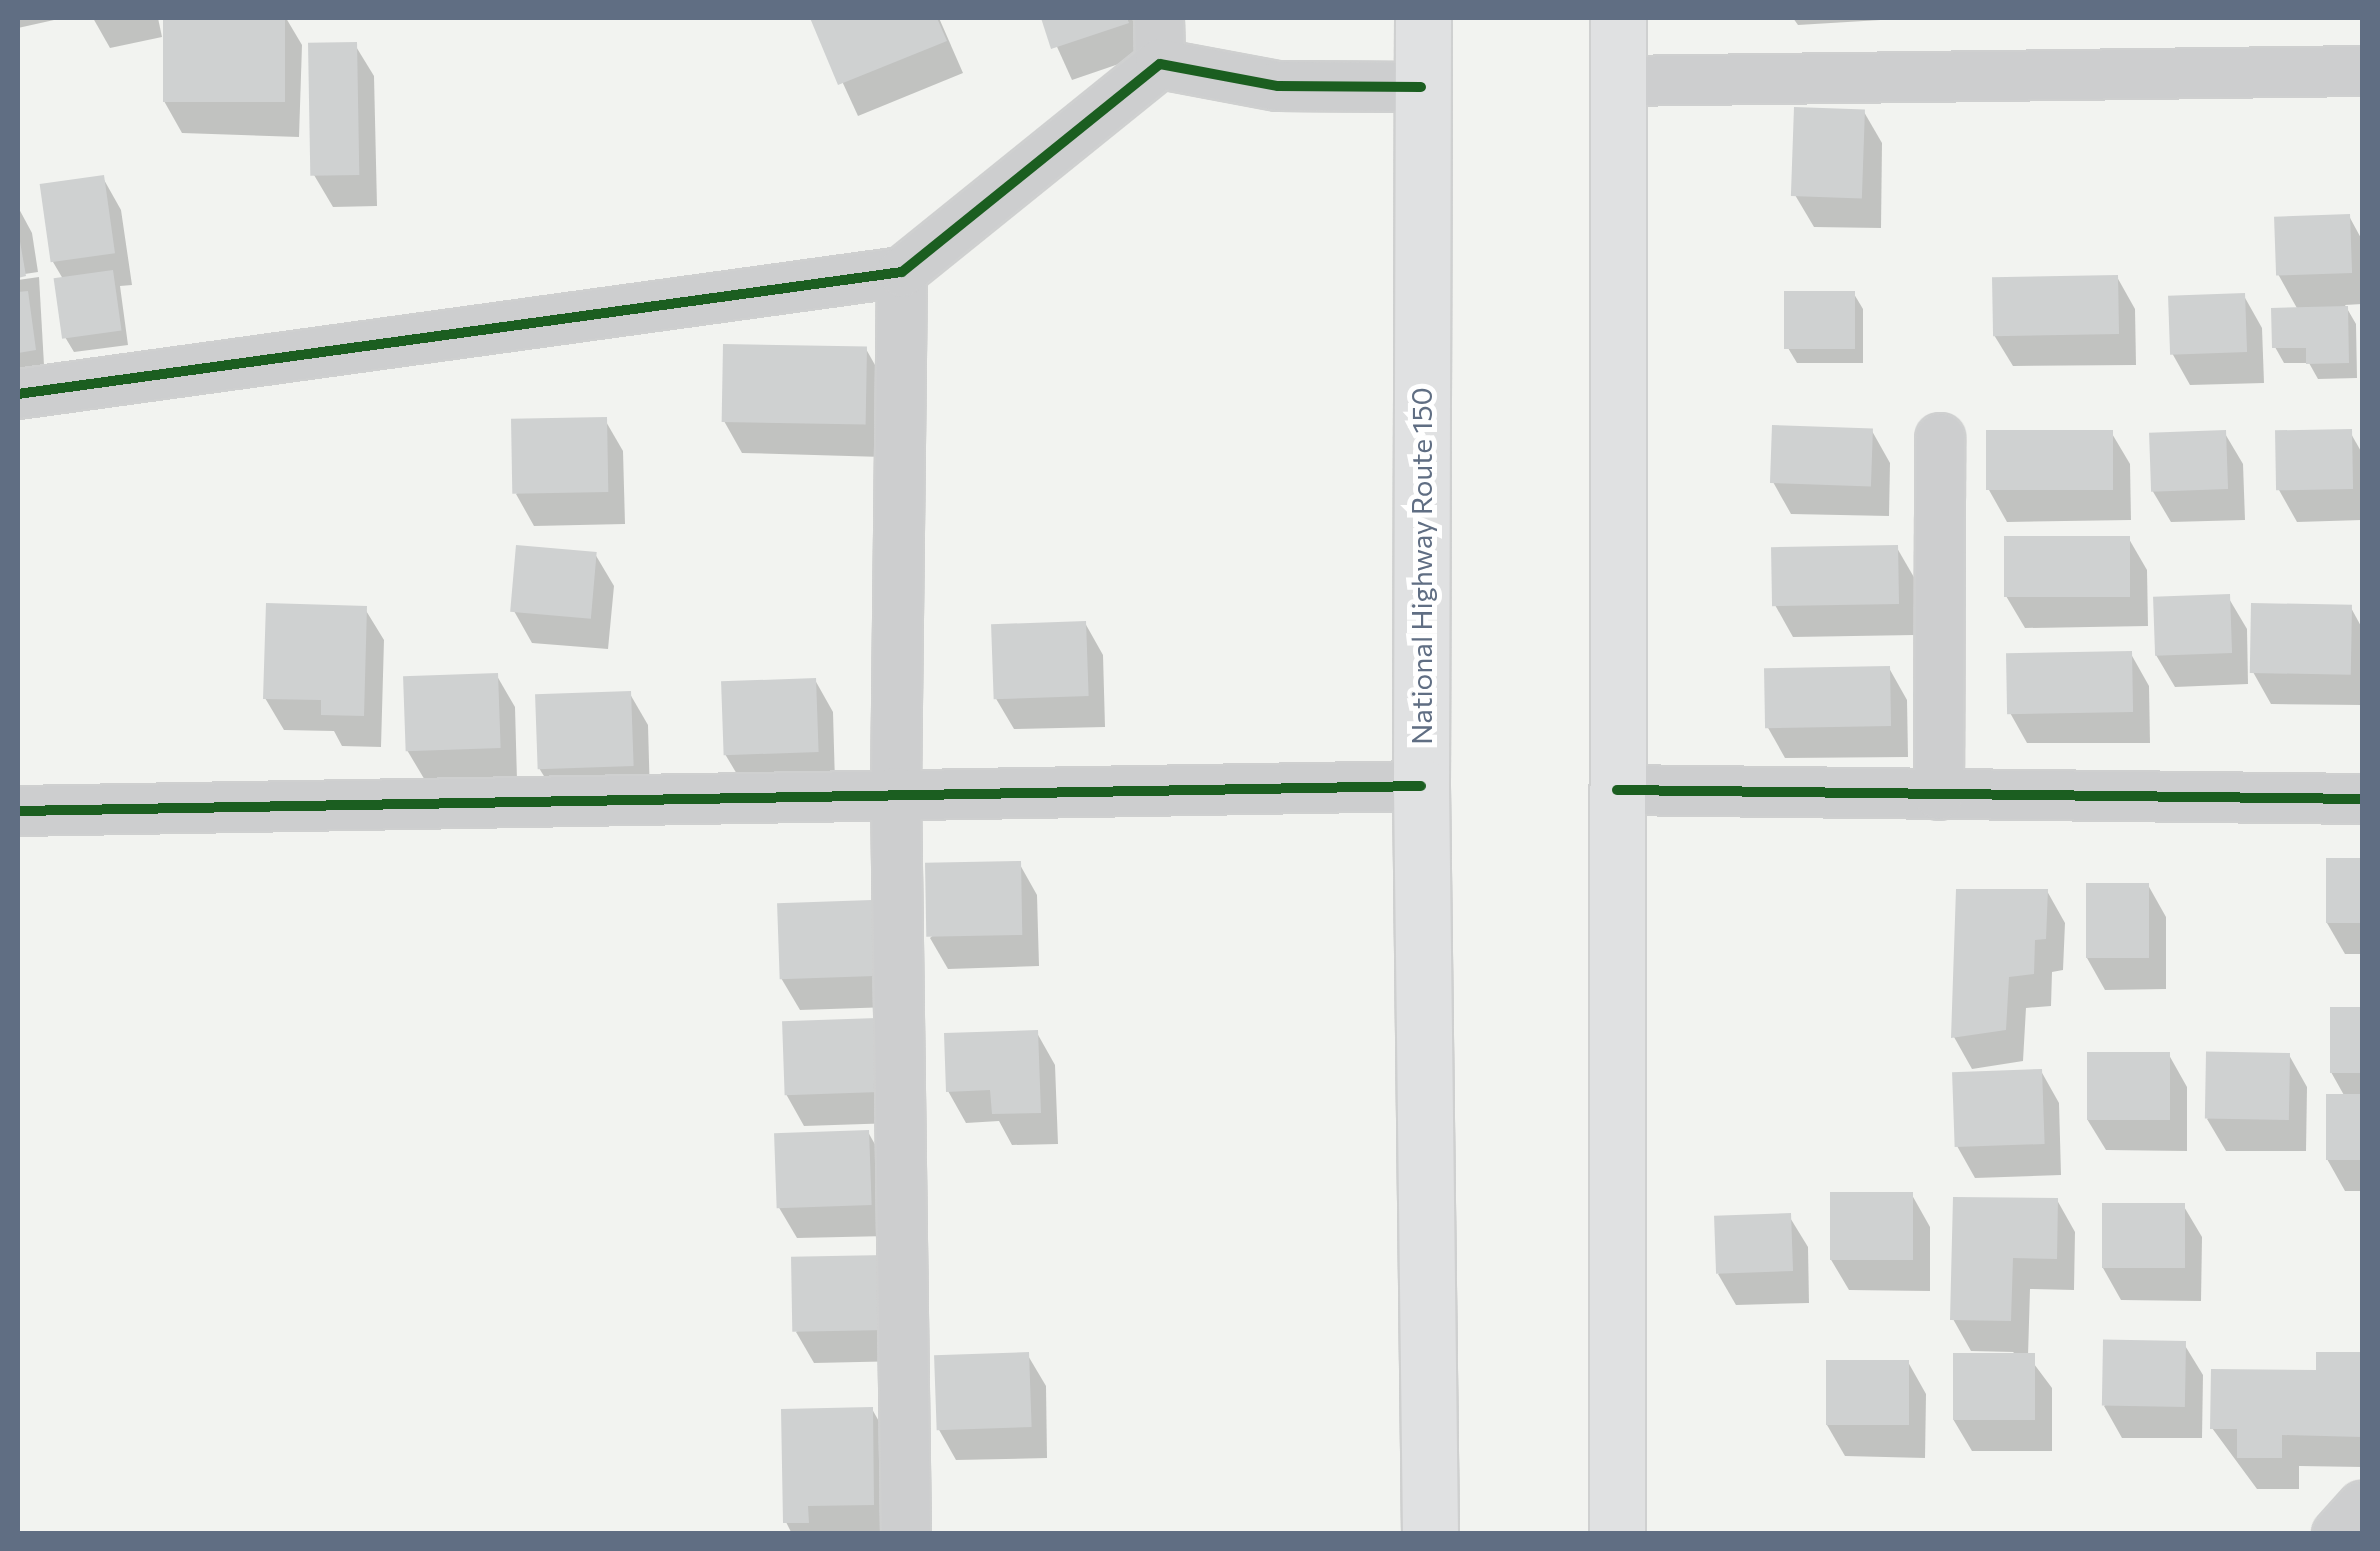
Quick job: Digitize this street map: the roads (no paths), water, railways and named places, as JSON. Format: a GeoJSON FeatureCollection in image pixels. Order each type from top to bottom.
{"type":"FeatureCollection","features":[{"type":"Feature","properties":{"kind":"highway","name":"National Highway Route 150"},"geometry":{"type":"LineString","coordinates":[[1423,18],[1421,786],[1430,1534]]}},
{"type":"Feature","properties":{"kind":"highway"},"geometry":{"type":"LineString","coordinates":[[1617,1534],[1618,18]]}},
{"type":"Feature","properties":{"kind":"street"},"geometry":{"type":"LineString","coordinates":[[1159,18],[1160,64]]}},
{"type":"Feature","properties":{"kind":"street"},"geometry":{"type":"LineString","coordinates":[[18,394],[902,272],[1160,64],[1278,86],[1422,87]]}},
{"type":"Feature","properties":{"kind":"street"},"geometry":{"type":"LineString","coordinates":[[1619,81],[2362,71]]}},
{"type":"Feature","properties":{"kind":"street"},"geometry":{"type":"LineString","coordinates":[[902,272],[896,792],[906,1534]]}},
{"type":"Feature","properties":{"kind":"street"},"geometry":{"type":"LineString","coordinates":[[1939,795],[1940,438]]}},
{"type":"Feature","properties":{"kind":"street"},"geometry":{"type":"LineString","coordinates":[[18,811],[896,792],[1421,786]]}},
{"type":"Feature","properties":{"kind":"street"},"geometry":{"type":"LineString","coordinates":[[1617,790],[2362,800]]}},
{"type":"Feature","properties":{"kind":"street"},"geometry":{"type":"LineString","coordinates":[[2337,1534],[2362,1506]]}}]}
